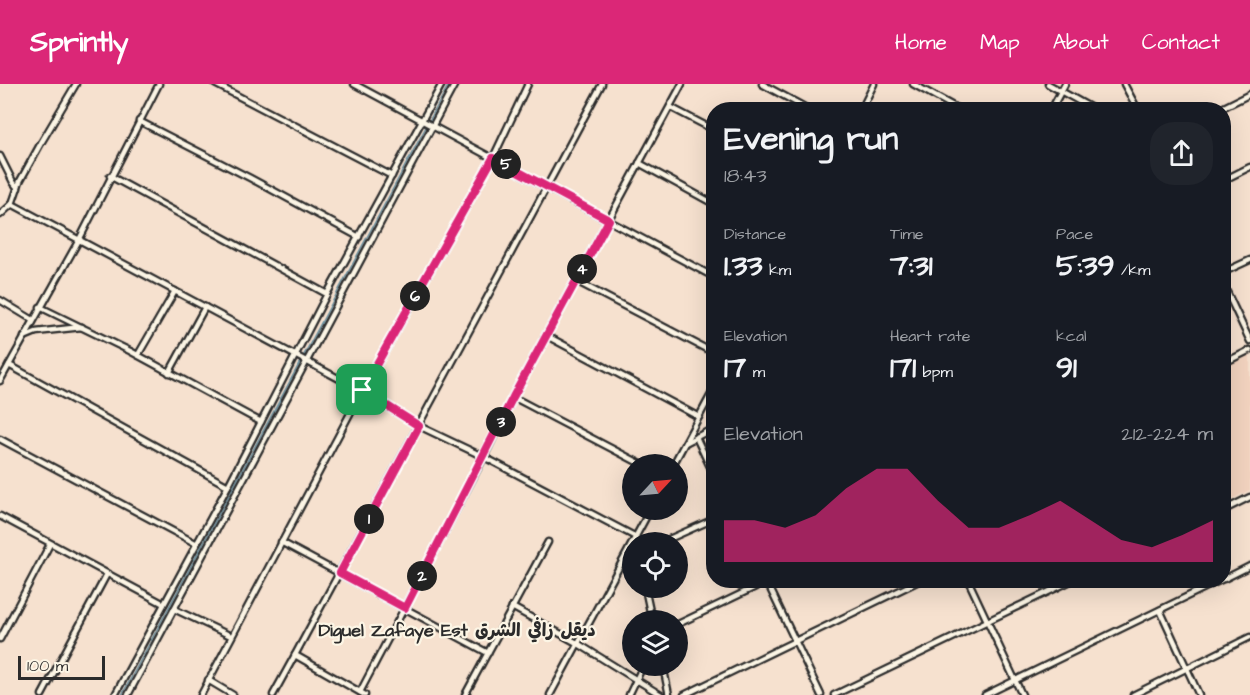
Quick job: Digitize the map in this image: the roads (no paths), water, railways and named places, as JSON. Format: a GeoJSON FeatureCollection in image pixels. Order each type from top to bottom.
{"type":"FeatureCollection","features":[{"type":"Feature","properties":{"kind":"street"},"geometry":{"type":"LineString","coordinates":[[0,214],[12,204],[41,143],[76,84]]}},
{"type":"Feature","properties":{"kind":"street"},"geometry":{"type":"LineString","coordinates":[[0,381],[79,240],[159,84]]}},
{"type":"Feature","properties":{"kind":"street"},"geometry":{"type":"LineString","coordinates":[[215,84],[392,176]]}},
{"type":"Feature","properties":{"kind":"street"},"geometry":{"type":"LineString","coordinates":[[354,84],[706,273]]}},
{"type":"Feature","properties":{"kind":"street"},"geometry":{"type":"LineString","coordinates":[[367,91],[371,84]]}},
{"type":"Feature","properties":{"kind":"street"},"geometry":{"type":"LineString","coordinates":[[128,695],[305,362],[428,123],[442,84]]}},
{"type":"Feature","properties":{"kind":"street"},"geometry":{"type":"LineString","coordinates":[[115,695],[392,176],[455,84]]}},
{"type":"Feature","properties":{"kind":"street"},"geometry":{"type":"LineString","coordinates":[[201,695],[362,390],[493,158],[528,84]]}},
{"type":"Feature","properties":{"kind":"street"},"geometry":{"type":"LineString","coordinates":[[273,695],[602,84]]}},
{"type":"Feature","properties":{"kind":"street"},"geometry":{"type":"LineString","coordinates":[[360,692],[484,457],[513,397],[682,84]]}},
{"type":"Feature","properties":{"kind":"street"},"geometry":{"type":"LineString","coordinates":[[762,84],[795,102]]}},
{"type":"Feature","properties":{"kind":"street"},"geometry":{"type":"LineString","coordinates":[[865,102],[874,84]]}},
{"type":"Feature","properties":{"kind":"street"},"geometry":{"type":"LineString","coordinates":[[913,84],[946,102]]}},
{"type":"Feature","properties":{"kind":"street"},"geometry":{"type":"LineString","coordinates":[[1048,84],[1081,102]]}},
{"type":"Feature","properties":{"kind":"street"},"geometry":{"type":"LineString","coordinates":[[1056,102],[1065,84]]}},
{"type":"Feature","properties":{"kind":"street"},"geometry":{"type":"LineString","coordinates":[[1125,84],[1133,102]]}},
{"type":"Feature","properties":{"kind":"street"},"geometry":{"type":"LineString","coordinates":[[1231,104],[1250,94]]}},
{"type":"Feature","properties":{"kind":"street"},"geometry":{"type":"LineString","coordinates":[[670,107],[706,126]]}},
{"type":"Feature","properties":{"kind":"street"},"geometry":{"type":"LineString","coordinates":[[139,122],[359,237]]}},
{"type":"Feature","properties":{"kind":"street"},"geometry":{"type":"LineString","coordinates":[[0,156],[13,183],[18,188]]}},
{"type":"Feature","properties":{"kind":"street"},"geometry":{"type":"LineString","coordinates":[[639,164],[706,200]]}},
{"type":"Feature","properties":{"kind":"street"},"geometry":{"type":"LineString","coordinates":[[1231,176],[1250,167]]}},
{"type":"Feature","properties":{"kind":"street"},"geometry":{"type":"LineString","coordinates":[[110,176],[327,294]]}},
{"type":"Feature","properties":{"kind":"street"},"geometry":{"type":"LineString","coordinates":[[12,204],[305,362],[362,390],[419,426],[484,457],[622,532]]}},
{"type":"Feature","properties":{"kind":"street"},"geometry":{"type":"LineString","coordinates":[[1231,269],[1250,260]]}},
{"type":"Feature","properties":{"kind":"street"},"geometry":{"type":"LineString","coordinates":[[576,281],[706,349]]}},
{"type":"Feature","properties":{"kind":"street"},"geometry":{"type":"LineString","coordinates":[[138,356],[175,291]]}},
{"type":"Feature","properties":{"kind":"street"},"geometry":{"type":"LineString","coordinates":[[0,300],[33,320]]}},
{"type":"Feature","properties":{"kind":"street"},"geometry":{"type":"LineString","coordinates":[[1231,301],[1250,341]]}},
{"type":"Feature","properties":{"kind":"street"},"geometry":{"type":"LineString","coordinates":[[40,307],[261,422]]}},
{"type":"Feature","properties":{"kind":"street"},"geometry":{"type":"LineString","coordinates":[[169,373],[204,307]]}},
{"type":"Feature","properties":{"kind":"street"},"geometry":{"type":"LineString","coordinates":[[24,337],[36,332],[82,327]]}},
{"type":"Feature","properties":{"kind":"street"},"geometry":{"type":"LineString","coordinates":[[547,336],[699,417]]}},
{"type":"Feature","properties":{"kind":"street"},"geometry":{"type":"LineString","coordinates":[[1231,360],[1250,350]]}},
{"type":"Feature","properties":{"kind":"street"},"geometry":{"type":"LineString","coordinates":[[9,364],[228,486]]}},
{"type":"Feature","properties":{"kind":"street"},"geometry":{"type":"LineString","coordinates":[[513,397],[622,454]]}},
{"type":"Feature","properties":{"kind":"street"},"geometry":{"type":"LineString","coordinates":[[678,454],[706,404]]}},
{"type":"Feature","properties":{"kind":"street"},"geometry":{"type":"LineString","coordinates":[[684,443],[706,432]]}},
{"type":"Feature","properties":{"kind":"street"},"geometry":{"type":"LineString","coordinates":[[696,437],[706,458]]}},
{"type":"Feature","properties":{"kind":"street"},"geometry":{"type":"LineString","coordinates":[[0,439],[197,544]]}},
{"type":"Feature","properties":{"kind":"street"},"geometry":{"type":"LineString","coordinates":[[1231,506],[1250,497]]}},
{"type":"Feature","properties":{"kind":"street"},"geometry":{"type":"LineString","coordinates":[[0,516],[164,604]]}},
{"type":"Feature","properties":{"kind":"street"},"geometry":{"type":"LineString","coordinates":[[685,532],[706,523]]}},
{"type":"Feature","properties":{"kind":"street"},"geometry":{"type":"LineString","coordinates":[[281,542],[488,653]]}},
{"type":"Feature","properties":{"kind":"street"},"geometry":{"type":"LineString","coordinates":[[465,695],[548,542]]}},
{"type":"Feature","properties":{"kind":"street"},"geometry":{"type":"LineString","coordinates":[[0,639],[50,544]]}},
{"type":"Feature","properties":{"kind":"street"},"geometry":{"type":"LineString","coordinates":[[550,695],[622,564]]}},
{"type":"Feature","properties":{"kind":"street"},"geometry":{"type":"LineString","coordinates":[[1231,576],[1250,566]]}},
{"type":"Feature","properties":{"kind":"street"},"geometry":{"type":"LineString","coordinates":[[42,695],[107,574]]}},
{"type":"Feature","properties":{"kind":"street"},"geometry":{"type":"LineString","coordinates":[[688,619],[753,588]]}},
{"type":"Feature","properties":{"kind":"street"},"geometry":{"type":"LineString","coordinates":[[771,588],[821,695]]}},
{"type":"Feature","properties":{"kind":"street"},"geometry":{"type":"LineString","coordinates":[[684,695],[904,588]]}},
{"type":"Feature","properties":{"kind":"street"},"geometry":{"type":"LineString","coordinates":[[972,588],[1022,695]]}},
{"type":"Feature","properties":{"kind":"street"},"geometry":{"type":"LineString","coordinates":[[834,695],[1057,588]]}},
{"type":"Feature","properties":{"kind":"street"},"geometry":{"type":"LineString","coordinates":[[985,695],[1205,588]]}},
{"type":"Feature","properties":{"kind":"street"},"geometry":{"type":"LineString","coordinates":[[512,607],[577,643],[661,695]]}},
{"type":"Feature","properties":{"kind":"street"},"geometry":{"type":"LineString","coordinates":[[174,609],[231,636]]}},
{"type":"Feature","properties":{"kind":"street"},"geometry":{"type":"LineString","coordinates":[[1160,610],[1199,695]]}},
{"type":"Feature","properties":{"kind":"street"},"geometry":{"type":"LineString","coordinates":[[1133,695],[1250,637]]}},
{"type":"Feature","properties":{"kind":"street"},"geometry":{"type":"LineString","coordinates":[[295,655],[365,695]]}},
{"type":"Feature","properties":{"kind":"street"},"geometry":{"type":"LineString","coordinates":[[629,695],[638,676]]}},
{"type":"Feature","properties":{"kind":"street"},"geometry":{"type":"LineString","coordinates":[[665,676],[669,695]]}},
{"type":"Feature","properties":{"kind":"street"},"geometry":{"type":"LineString","coordinates":[[208,680],[232,695]]}},
{"type":"Feature","properties":{"kind":"waterway"},"geometry":{"type":"LineString","coordinates":[[122,695],[449,84]]}},
{"type":"Feature","properties":{"kind":"district","name":"Diguel Zafaye Est ديقل زافي الشرق"},"geometry":{"type":"Point","coordinates":[457,630]}}]}
